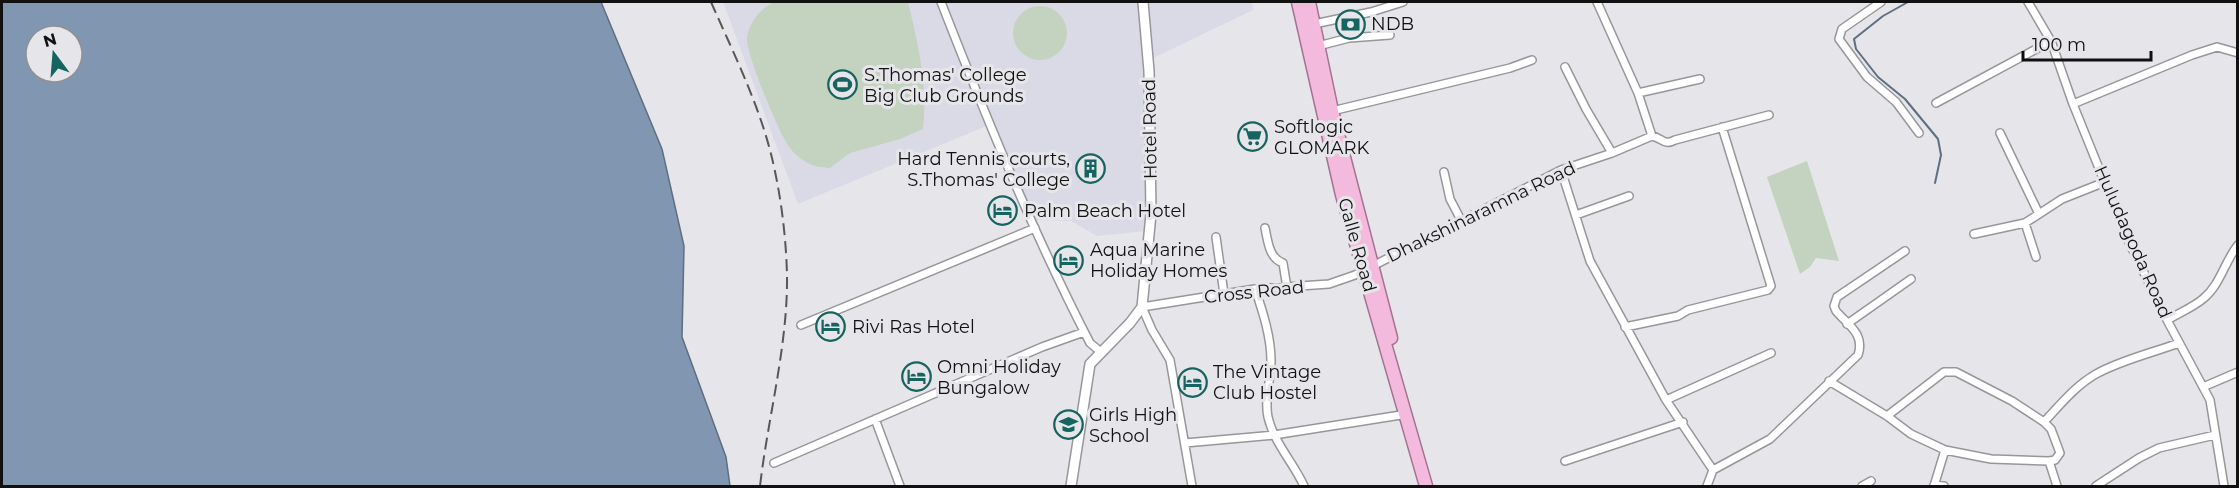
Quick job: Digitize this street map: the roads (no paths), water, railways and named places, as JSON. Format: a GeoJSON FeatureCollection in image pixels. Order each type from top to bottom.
{"type":"FeatureCollection","features":[{"type":"Feature","properties":{"kind":"highway","name":"Galle Road"},"geometry":{"type":"LineString","coordinates":[[1298,2],[1342,195],[1369,267],[1434,486]]}},
{"type":"Feature","properties":{"kind":"highway","name":"Galle Road"},"geometry":{"type":"LineString","coordinates":[[1310,2],[1332,111],[1369,267],[1426,486]]}},
{"type":"Feature","properties":{"kind":"street"},"geometry":{"type":"LineString","coordinates":[[941,2],[989,125],[1035,228],[1084,332],[1090,343],[1101,352]]}},
{"type":"Feature","properties":{"kind":"street","name":"Hotel Road"},"geometry":{"type":"LineString","coordinates":[[1142,307],[1151,214],[1149,71],[1143,2]]}},
{"type":"Feature","properties":{"kind":"street"},"geometry":{"type":"LineString","coordinates":[[1314,24],[1371,12],[1402,2]]}},
{"type":"Feature","properties":{"kind":"street"},"geometry":{"type":"LineString","coordinates":[[1598,2],[1638,93],[1652,136],[1669,143],[1769,115]]}},
{"type":"Feature","properties":{"kind":"street"},"geometry":{"type":"LineString","coordinates":[[1881,2],[1842,29],[1839,39],[1867,77],[1896,102],[1919,133]]}},
{"type":"Feature","properties":{"kind":"street","name":"Huludagoda Road"},"geometry":{"type":"LineString","coordinates":[[2028,2],[2051,41],[2073,104],[2128,240],[2210,400],[2224,486]]}},
{"type":"Feature","properties":{"kind":"street"},"geometry":{"type":"LineString","coordinates":[[1318,45],[1349,38],[1390,35]]}},
{"type":"Feature","properties":{"kind":"street"},"geometry":{"type":"LineString","coordinates":[[1936,103],[2051,41]]}},
{"type":"Feature","properties":{"kind":"street"},"geometry":{"type":"LineString","coordinates":[[2073,104],[2217,47],[2238,53]]}},
{"type":"Feature","properties":{"kind":"street"},"geometry":{"type":"LineString","coordinates":[[1332,111],[1510,68],[1532,60]]}},
{"type":"Feature","properties":{"kind":"street"},"geometry":{"type":"LineString","coordinates":[[1565,67],[1586,110],[1612,153]]}},
{"type":"Feature","properties":{"kind":"street"},"geometry":{"type":"LineString","coordinates":[[1638,93],[1700,79]]}},
{"type":"Feature","properties":{"kind":"street"},"geometry":{"type":"LineString","coordinates":[[1625,327],[1678,316],[1688,310],[1768,290],[1771,286],[1722,127]]}},
{"type":"Feature","properties":{"kind":"street"},"geometry":{"type":"LineString","coordinates":[[2000,133],[2039,214]]}},
{"type":"Feature","properties":{"kind":"street","name":"Dhakshinaramna Road"},"geometry":{"type":"LineString","coordinates":[[1369,267],[1561,170],[1612,153],[1652,136]]}},
{"type":"Feature","properties":{"kind":"street"},"geometry":{"type":"LineString","coordinates":[[1561,170],[1590,261],[1666,400],[1683,422],[1713,470]]}},
{"type":"Feature","properties":{"kind":"street"},"geometry":{"type":"LineString","coordinates":[[1444,172],[1450,199],[1461,220]]}},
{"type":"Feature","properties":{"kind":"street"},"geometry":{"type":"LineString","coordinates":[[1974,234],[2025,223],[2062,199],[2105,182]]}},
{"type":"Feature","properties":{"kind":"street"},"geometry":{"type":"LineString","coordinates":[[1576,215],[1629,196]]}},
{"type":"Feature","properties":{"kind":"street"},"geometry":{"type":"LineString","coordinates":[[2025,223],[2036,257]]}},
{"type":"Feature","properties":{"kind":"street"},"geometry":{"type":"LineString","coordinates":[[801,326],[1035,228]]}},
{"type":"Feature","properties":{"kind":"street"},"geometry":{"type":"LineString","coordinates":[[1265,228],[1272,256],[1276,261],[1283,263],[1286,268],[1287,288]]}},
{"type":"Feature","properties":{"kind":"street"},"geometry":{"type":"LineString","coordinates":[[1216,237],[1224,294]]}},
{"type":"Feature","properties":{"kind":"street"},"geometry":{"type":"LineString","coordinates":[[2167,320],[2205,297],[2238,246]]}},
{"type":"Feature","properties":{"kind":"street"},"geometry":{"type":"LineString","coordinates":[[1707,486],[1713,470],[1770,439],[1858,356],[1861,346],[1859,336],[1836,311],[1834,306],[1837,297],[1905,252]]}},
{"type":"Feature","properties":{"kind":"street","name":"Cross Road"},"geometry":{"type":"LineString","coordinates":[[1142,307],[1255,289],[1329,284],[1355,275],[1369,267]]}},
{"type":"Feature","properties":{"kind":"street"},"geometry":{"type":"LineString","coordinates":[[1847,324],[1911,279]]}},
{"type":"Feature","properties":{"kind":"street"},"geometry":{"type":"LineString","coordinates":[[1255,289],[1261,305],[1271,362],[1268,416],[1274,435],[1304,486]]}},
{"type":"Feature","properties":{"kind":"street"},"geometry":{"type":"LineString","coordinates":[[1071,486],[1089,370],[1093,360],[1130,323],[1142,307],[1152,330],[1170,360],[1192,486]]}},
{"type":"Feature","properties":{"kind":"street"},"geometry":{"type":"LineString","coordinates":[[774,463],[1042,347],[1084,332]]}},
{"type":"Feature","properties":{"kind":"street"},"geometry":{"type":"LineString","coordinates":[[2044,422],[2075,389],[2095,375],[2179,343]]}},
{"type":"Feature","properties":{"kind":"street"},"geometry":{"type":"LineString","coordinates":[[1666,400],[1771,353]]}},
{"type":"Feature","properties":{"kind":"street"},"geometry":{"type":"LineString","coordinates":[[1829,381],[1911,434],[1945,450],[1991,459],[2049,461],[2055,460],[2060,453],[2051,429],[2044,422],[2012,401],[1950,371],[1944,372],[1887,417]]}},
{"type":"Feature","properties":{"kind":"street"},"geometry":{"type":"LineString","coordinates":[[2203,387],[2238,372]]}},
{"type":"Feature","properties":{"kind":"street"},"geometry":{"type":"LineString","coordinates":[[1185,443],[1274,435],[1401,415]]}},
{"type":"Feature","properties":{"kind":"street"},"geometry":{"type":"LineString","coordinates":[[874,418],[900,486]]}},
{"type":"Feature","properties":{"kind":"street"},"geometry":{"type":"LineString","coordinates":[[1565,462],[1683,422]]}},
{"type":"Feature","properties":{"kind":"street"},"geometry":{"type":"LineString","coordinates":[[2096,486],[2159,448],[2215,435]]}},
{"type":"Feature","properties":{"kind":"street"},"geometry":{"type":"LineString","coordinates":[[1944,486],[1934,486],[1945,450]]}},
{"type":"Feature","properties":{"kind":"street"},"geometry":{"type":"LineString","coordinates":[[2049,461],[2057,486]]}},
{"type":"Feature","properties":{"kind":"street"},"geometry":{"type":"LineString","coordinates":[[1862,486],[1871,481]]}},
{"type":"Feature","properties":{"kind":"water"},"geometry":{"type":"Polygon","coordinates":[[[2,2],[601,2],[662,149],[684,246],[682,337],[726,457],[730,486],[2,486],[2,2]]]}},
{"type":"Feature","properties":{"kind":"waterway"},"geometry":{"type":"LineString","coordinates":[[1908,2],[1883,16],[1854,39],[1856,49],[1878,77],[1905,99],[1938,139],[1941,155],[1935,183]]}},
{"type":"Feature","properties":{"kind":"railway"},"geometry":{"type":"LineString","coordinates":[[711,2],[745,78],[767,138],[778,187],[784,231],[787,275],[784,328],[760,486]]}},
{"type":"Feature","properties":{"kind":"place","name":"NDB"},"geometry":{"type":"Point","coordinates":[1350,24]}},
{"type":"Feature","properties":{"kind":"place","name":"S.Thomas' College Big Club Grounds"},"geometry":{"type":"Point","coordinates":[843,85]}},
{"type":"Feature","properties":{"kind":"place","name":"Softlogic GLOMARK"},"geometry":{"type":"Point","coordinates":[1253,137]}},
{"type":"Feature","properties":{"kind":"place","name":"Hard Tennis courts, S.Thomas' College"},"geometry":{"type":"Point","coordinates":[1091,169]}},
{"type":"Feature","properties":{"kind":"place","name":"Palm Beach Hotel"},"geometry":{"type":"Point","coordinates":[1003,211]}},
{"type":"Feature","properties":{"kind":"place","name":"Aqua Marine Holiday Homes"},"geometry":{"type":"Point","coordinates":[1069,260]}},
{"type":"Feature","properties":{"kind":"place","name":"Rivi Ras Hotel"},"geometry":{"type":"Point","coordinates":[831,327]}},
{"type":"Feature","properties":{"kind":"place","name":"Omni Holiday Bungalow"},"geometry":{"type":"Point","coordinates":[916,377]}},
{"type":"Feature","properties":{"kind":"place","name":"The Vintage Club Hostel"},"geometry":{"type":"Point","coordinates":[1192,382]}},
{"type":"Feature","properties":{"kind":"place","name":"Girls High School"},"geometry":{"type":"Point","coordinates":[1068,425]}}]}
